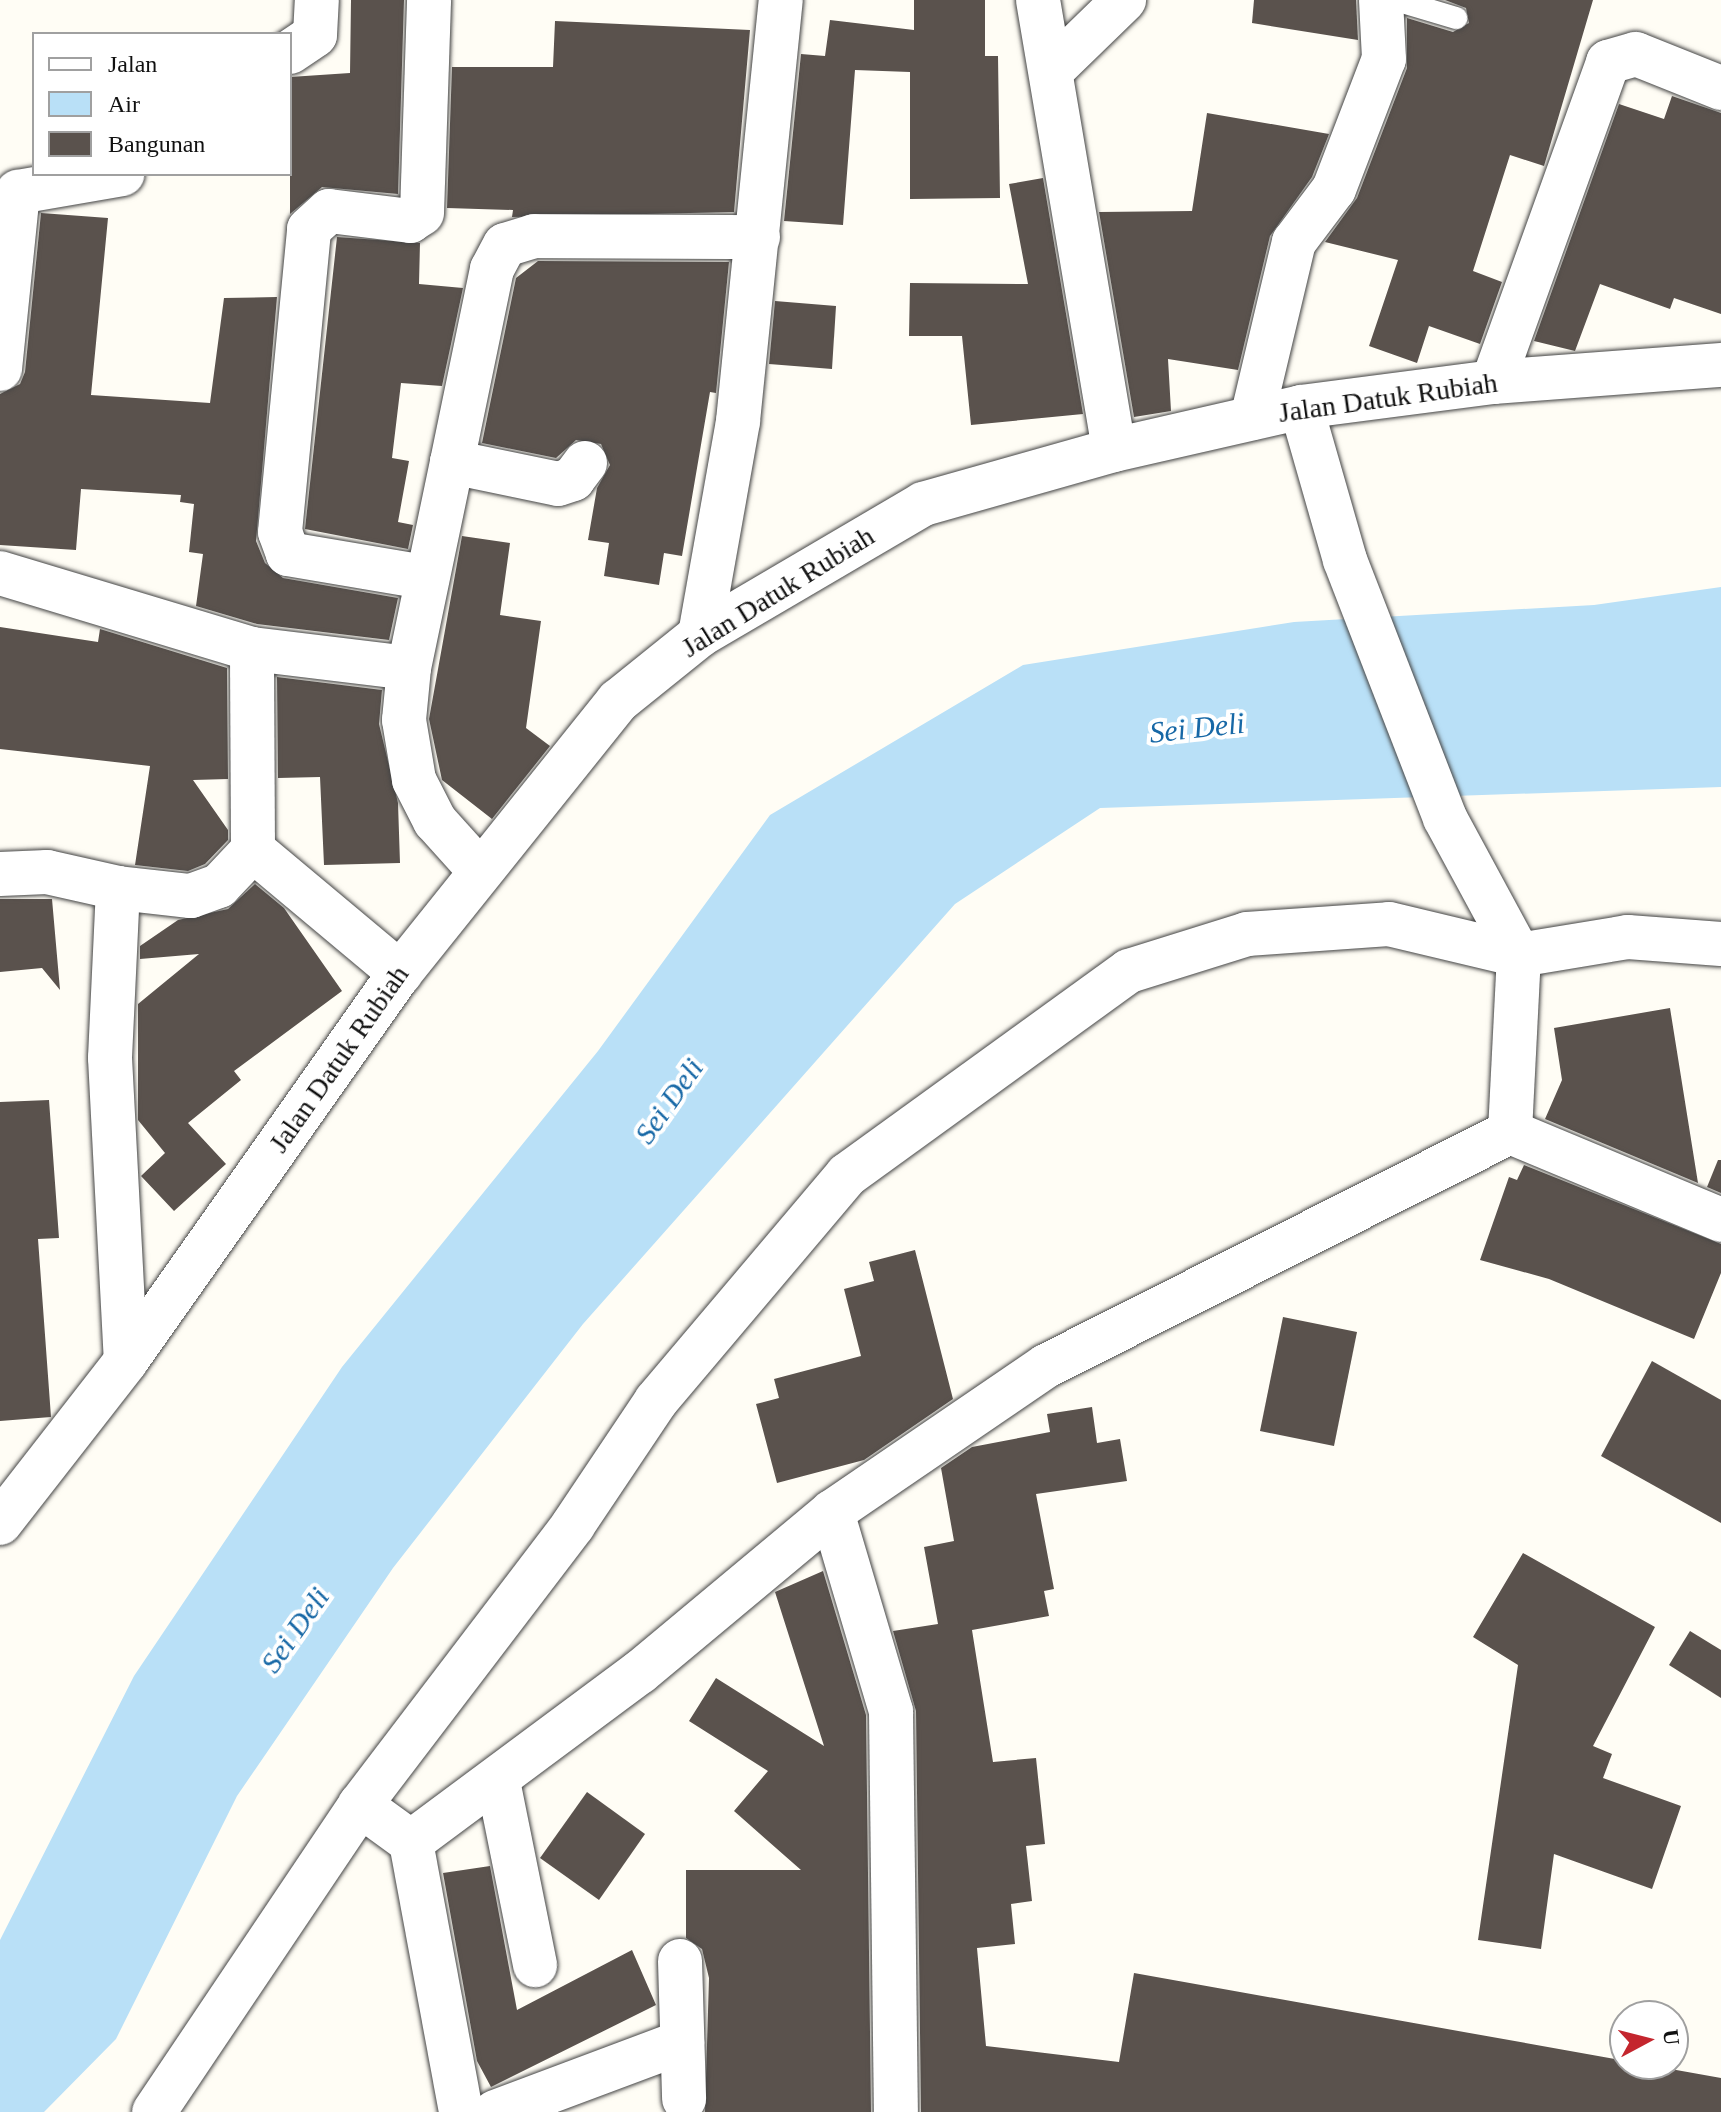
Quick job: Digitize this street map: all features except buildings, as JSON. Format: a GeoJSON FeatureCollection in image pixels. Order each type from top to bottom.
{"type":"FeatureCollection","features":[{"type":"Feature","properties":{"kind":"street"},"geometry":{"type":"LineString","coordinates":[[292,51],[315,35],[317,0]]}},
{"type":"Feature","properties":{"kind":"street"},"geometry":{"type":"LineString","coordinates":[[424,577],[288,554],[280,532],[309,229],[329,211],[410,221],[422,213],[429,0]]}},
{"type":"Feature","properties":{"kind":"street"},"geometry":{"type":"LineString","coordinates":[[700,635],[738,421],[781,0]]}},
{"type":"Feature","properties":{"kind":"street"},"geometry":{"type":"LineString","coordinates":[[1038,0],[1114,450]]}},
{"type":"Feature","properties":{"kind":"street"},"geometry":{"type":"LineString","coordinates":[[1051,71],[1124,0]]}},
{"type":"Feature","properties":{"kind":"street"},"geometry":{"type":"LineString","coordinates":[[1252,418],[1294,242],[1334,189],[1384,59],[1381,0]]}},
{"type":"Feature","properties":{"kind":"street"},"geometry":{"type":"LineString","coordinates":[[1493,382],[1608,62],[1636,54],[1721,88]]}},
{"type":"Feature","properties":{"kind":"street"},"geometry":{"type":"LineString","coordinates":[[0,369],[18,192],[110,176]]}},
{"type":"Feature","properties":{"kind":"street"},"geometry":{"type":"LineString","coordinates":[[480,871],[435,821],[414,780],[404,720],[424,577],[452,462],[492,269],[505,245],[534,236],[758,237]]}},
{"type":"Feature","properties":{"kind":"street","name":"Jalan Datuk Rubiah"},"geometry":{"type":"LineString","coordinates":[[0,1523],[126,1361],[400,973],[480,871],[618,701],[700,635],[923,504],[1114,450],[1301,407],[1493,382],[1721,365]]}},
{"type":"Feature","properties":{"kind":"street"},"geometry":{"type":"LineString","coordinates":[[1301,407],[1345,560],[1445,818],[1519,955],[1510,1132]]}},
{"type":"Feature","properties":{"kind":"street"},"geometry":{"type":"LineString","coordinates":[[452,462],[558,484],[573,479],[585,463]]}},
{"type":"Feature","properties":{"kind":"street"},"geometry":{"type":"LineString","coordinates":[[0,573],[252,649],[409,668]]}},
{"type":"Feature","properties":{"kind":"street"},"geometry":{"type":"LineString","coordinates":[[0,874],[47,872],[118,888],[191,896],[219,886],[253,850],[252,649]]}},
{"type":"Feature","properties":{"kind":"street"},"geometry":{"type":"LineString","coordinates":[[253,850],[400,973]]}},
{"type":"Feature","properties":{"kind":"street"},"geometry":{"type":"LineString","coordinates":[[118,888],[110,1058],[126,1361]]}},
{"type":"Feature","properties":{"kind":"street"},"geometry":{"type":"LineString","coordinates":[[154,2112],[360,1805],[573,1525],[656,1401],[847,1175],[1129,971],[1247,934],[1389,924],[1519,955],[1628,937],[1721,944]]}},
{"type":"Feature","properties":{"kind":"street"},"geometry":{"type":"LineString","coordinates":[[411,1842],[498,1781],[832,1512],[1046,1366],[1510,1132],[1721,1220]]}},
{"type":"Feature","properties":{"kind":"street"},"geometry":{"type":"LineString","coordinates":[[832,1512],[891,1711],[896,2112]]}},
{"type":"Feature","properties":{"kind":"street"},"geometry":{"type":"LineString","coordinates":[[498,1781],[535,1965]]}},
{"type":"Feature","properties":{"kind":"street"},"geometry":{"type":"LineString","coordinates":[[360,1805],[411,1842],[461,2112]]}},
{"type":"Feature","properties":{"kind":"street"},"geometry":{"type":"LineString","coordinates":[[680,1961],[684,2099]]}},
{"type":"Feature","properties":{"kind":"street"},"geometry":{"type":"LineString","coordinates":[[495,2112],[682,2042]]}},
{"type":"Feature","properties":{"kind":"lane"},"geometry":{"type":"LineString","coordinates":[[1396,0],[1456,18]]}},
{"type":"Feature","properties":{"kind":"water","name":"Sei Deli"},"geometry":{"type":"Polygon","coordinates":[[[1721,587],[1721,787],[1100,808],[955,904],[583,1324],[393,1568],[237,1796],[116,2039],[44,2112],[0,2112],[0,1940],[134,1676],[342,1367],[598,1051],[770,815],[1023,665],[1294,622],[1594,605],[1721,587]]]}}]}
